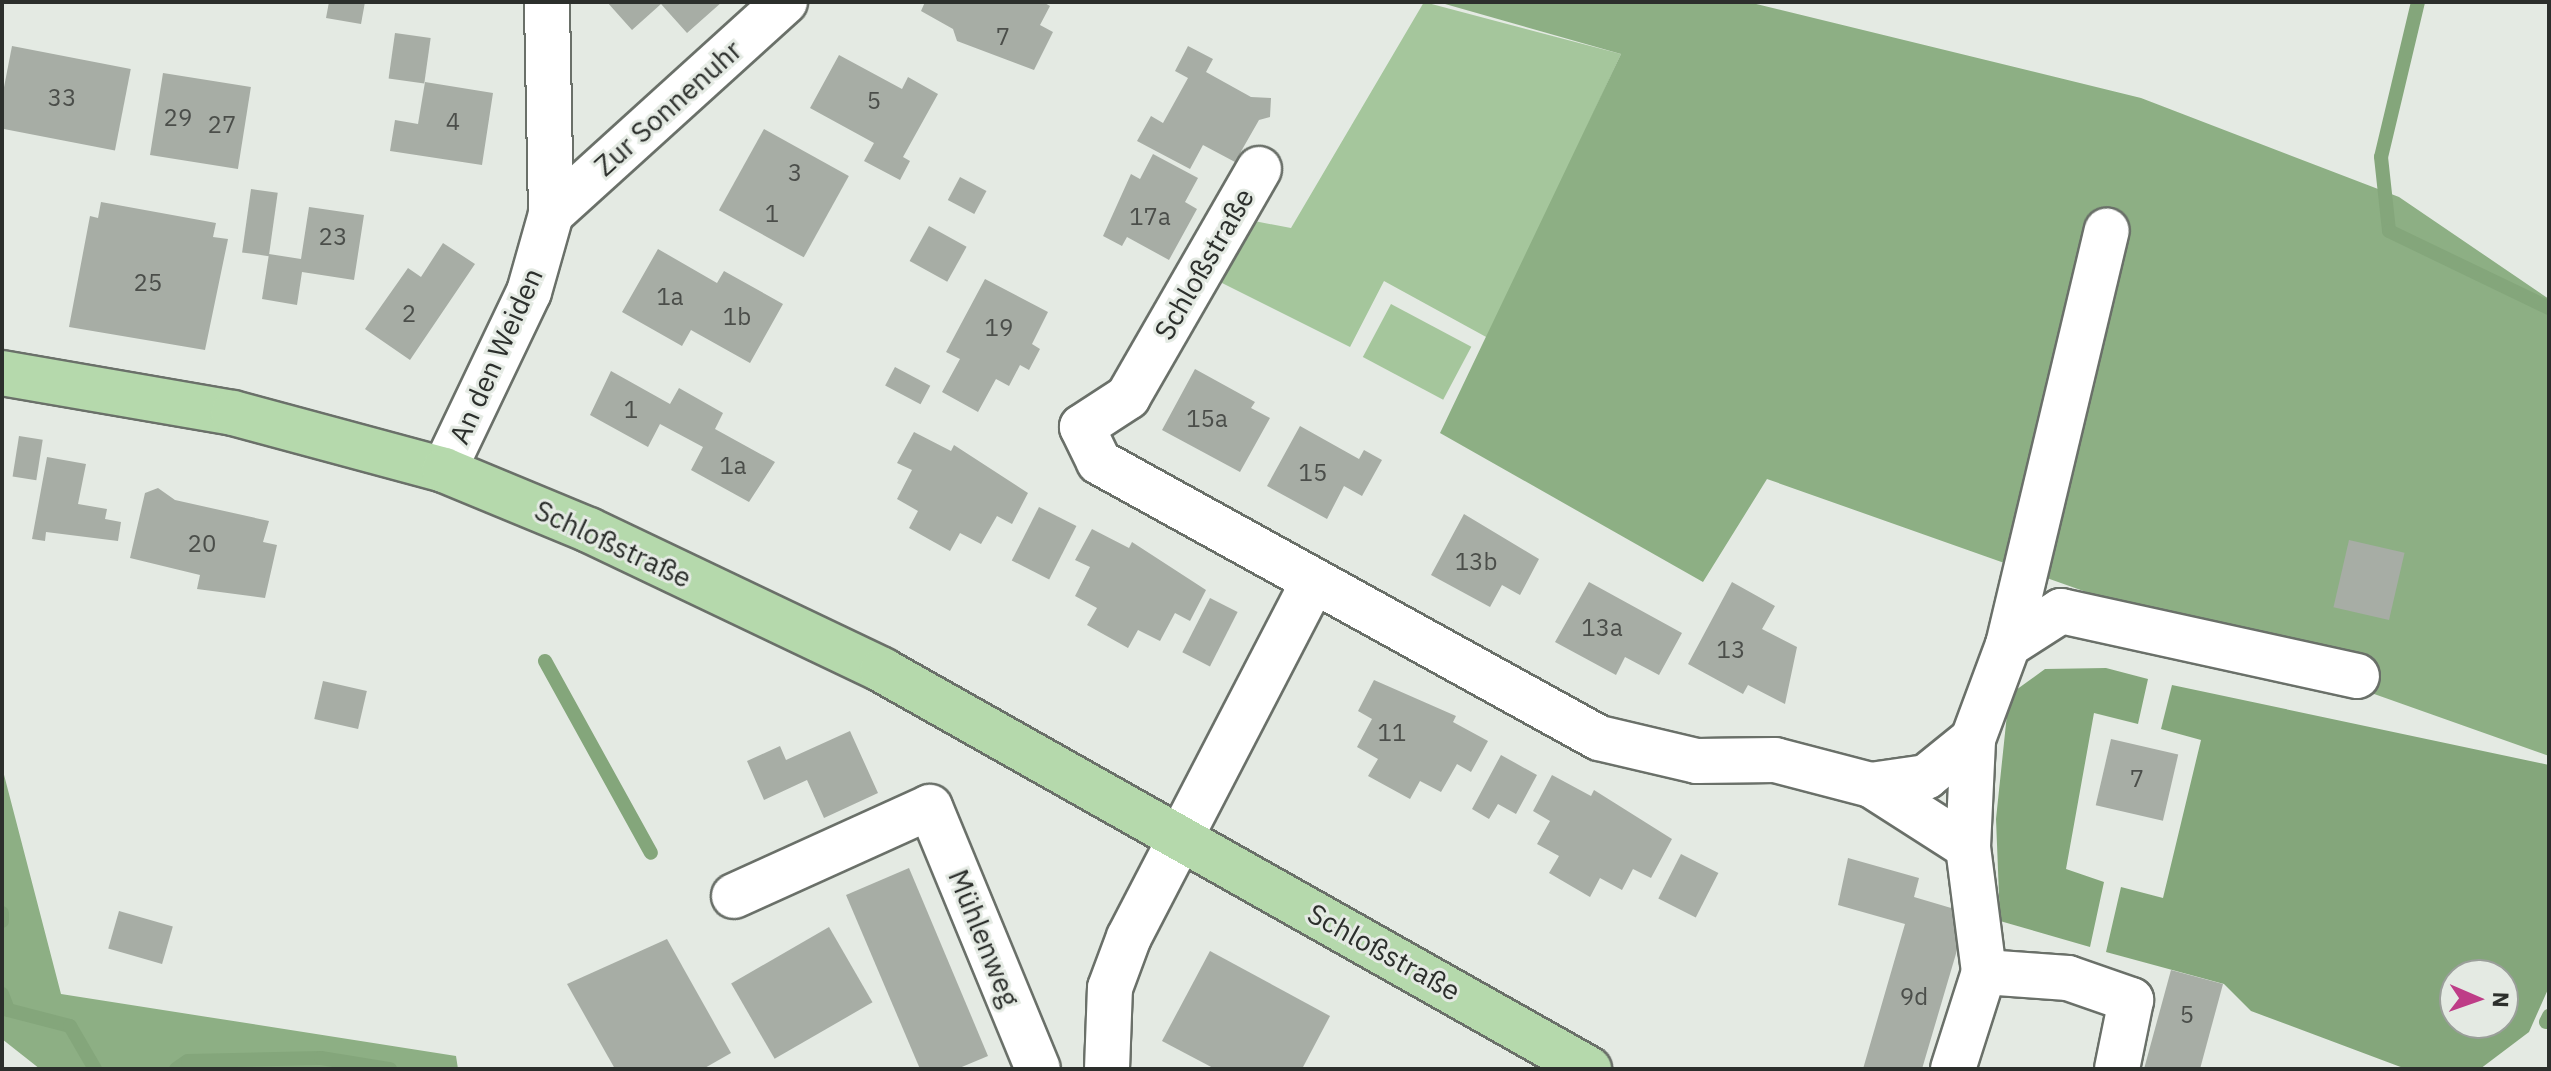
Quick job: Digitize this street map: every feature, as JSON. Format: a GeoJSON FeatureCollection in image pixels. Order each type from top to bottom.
{"type":"FeatureCollection","features":[{"type":"Feature","properties":{"kind":"main road","name":"Schloßstraße"},"geometry":{"type":"LineString","coordinates":[[2,373],[233,413],[444,470],[882,670],[1589,1069]]}},
{"type":"Feature","properties":{"kind":"street","name":"An den Weiden"},"geometry":{"type":"LineString","coordinates":[[444,470],[529,292],[551,214],[547,2]]}},
{"type":"Feature","properties":{"kind":"street","name":"Zur Sonnenuhr"},"geometry":{"type":"LineString","coordinates":[[551,214],[785,2]]}},
{"type":"Feature","properties":{"kind":"street","name":"Schloßstraße"},"geometry":{"type":"LineString","coordinates":[[1259,169],[1128,397],[1082,427],[1099,462],[1311,586],[1599,738],[1697,761],[1775,760],[1871,785]]}},
{"type":"Feature","properties":{"kind":"street"},"geometry":{"type":"LineString","coordinates":[[1953,1069],[1984,972],[1968,847],[1973,739],[2008,645],[2107,231]]}},
{"type":"Feature","properties":{"kind":"street"},"geometry":{"type":"LineString","coordinates":[[1107,1069],[1110,988],[1178,837],[1311,586]]}},
{"type":"Feature","properties":{"kind":"street"},"geometry":{"type":"LineString","coordinates":[[2008,645],[2061,611],[2357,676]]}},
{"type":"Feature","properties":{"kind":"street"},"geometry":{"type":"LineString","coordinates":[[1871,785],[1926,777],[1973,739]]}},
{"type":"Feature","properties":{"kind":"street"},"geometry":{"type":"LineString","coordinates":[[1871,785],[1968,847]]}},
{"type":"Feature","properties":{"kind":"street","name":"Mühlenweg"},"geometry":{"type":"LineString","coordinates":[[734,896],[930,807],[1038,1069]]}},
{"type":"Feature","properties":{"kind":"street"},"geometry":{"type":"LineString","coordinates":[[1984,972],[2068,978],[2131,1000],[2117,1069]]}},
{"type":"Feature","properties":{"kind":"shaded area"},"geometry":{"type":"Polygon","coordinates":[[[1424,2],[1621,54],[1488,338],[1384,281],[1350,347],[1216,280],[1249,220],[1291,228],[1424,2]]]}},
{"type":"Feature","properties":{"kind":"shaded area"},"geometry":{"type":"Polygon","coordinates":[[[1438,2],[1748,2],[2141,98],[2399,197],[2549,299],[2549,756],[1767,479],[1703,582],[1440,433],[1621,54],[1438,2]]]}},
{"type":"Feature","properties":{"kind":"shaded area"},"geometry":{"type":"Polygon","coordinates":[[[1391,304],[1471,347],[1443,400],[1363,357],[1391,304]]]}},
{"type":"Feature","properties":{"kind":"shaded area"},"geometry":{"type":"Polygon","coordinates":[[[2106,668],[2148,679],[2138,724],[2094,713],[2066,869],[2104,882],[2090,947],[2000,921],[1996,819],[2009,695],[2045,669],[2106,668]]]}},
{"type":"Feature","properties":{"kind":"shaded area"},"geometry":{"type":"Polygon","coordinates":[[[2172,685],[2549,765],[2549,987],[2529,1032],[2480,1069],[2406,1069],[2251,1011],[2224,984],[2106,952],[2121,887],[2163,898],[2201,740],[2161,729],[2172,685]]]}},
{"type":"Feature","properties":{"kind":"shaded area"},"geometry":{"type":"Polygon","coordinates":[[[2,767],[61,994],[456,1056],[458,1069],[40,1069],[2,1039],[2,767]]]}},
{"type":"Feature","properties":{"kind":"building"},"geometry":{"type":"Polygon","coordinates":[[[329,2],[365,2],[361,24],[326,18],[329,2]]]}},
{"type":"Feature","properties":{"kind":"building"},"geometry":{"type":"Polygon","coordinates":[[[607,2],[722,2],[687,33],[661,4],[632,30],[607,2]]]}},
{"type":"Feature","properties":{"kind":"building"},"geometry":{"type":"Polygon","coordinates":[[[925,2],[1043,2],[1050,6],[1040,25],[1053,32],[1034,70],[957,41],[953,29],[921,11],[925,2]]]}},
{"type":"Feature","properties":{"kind":"building"},"geometry":{"type":"Polygon","coordinates":[[[395,33],[431,38],[424,84],[389,79],[395,33]]]}},
{"type":"Feature","properties":{"kind":"building"},"geometry":{"type":"Polygon","coordinates":[[[12,46],[131,69],[115,151],[2,129],[2,97],[12,46]]]}},
{"type":"Feature","properties":{"kind":"building"},"geometry":{"type":"Polygon","coordinates":[[[1188,46],[1213,59],[1206,72],[1251,97],[1271,98],[1270,117],[1259,120],[1235,162],[1203,145],[1190,169],[1137,141],[1151,116],[1163,123],[1188,78],[1175,71],[1188,46]]]}},
{"type":"Feature","properties":{"kind":"building"},"geometry":{"type":"Polygon","coordinates":[[[839,55],[902,89],[908,77],[938,94],[903,157],[910,161],[900,180],[864,161],[874,143],[810,108],[839,55]]]}},
{"type":"Feature","properties":{"kind":"building"},"geometry":{"type":"Polygon","coordinates":[[[163,73],[251,87],[238,169],[150,155],[163,73]]]}},
{"type":"Feature","properties":{"kind":"building"},"geometry":{"type":"Polygon","coordinates":[[[425,82],[493,93],[482,165],[390,151],[395,120],[418,124],[425,82]]]}},
{"type":"Feature","properties":{"kind":"building"},"geometry":{"type":"Polygon","coordinates":[[[764,129],[849,176],[804,257],[719,210],[764,129]]]}},
{"type":"Feature","properties":{"kind":"building"},"geometry":{"type":"Polygon","coordinates":[[[1153,154],[1198,178],[1185,202],[1197,209],[1169,260],[1127,237],[1122,246],[1103,236],[1131,174],[1140,179],[1153,154]]]}},
{"type":"Feature","properties":{"kind":"building"},"geometry":{"type":"Polygon","coordinates":[[[960,177],[986,191],[974,214],[948,200],[960,177]]]}},
{"type":"Feature","properties":{"kind":"building"},"geometry":{"type":"Polygon","coordinates":[[[251,189],[278,193],[269,256],[242,252],[251,189]]]}},
{"type":"Feature","properties":{"kind":"building"},"geometry":{"type":"Polygon","coordinates":[[[101,202],[216,223],[213,237],[228,239],[205,350],[69,327],[90,216],[98,218],[101,202]]]}},
{"type":"Feature","properties":{"kind":"building"},"geometry":{"type":"Polygon","coordinates":[[[309,207],[364,215],[354,280],[302,272],[297,305],[262,299],[269,254],[301,259],[309,207]]]}},
{"type":"Feature","properties":{"kind":"building"},"geometry":{"type":"Polygon","coordinates":[[[929,226],[967,247],[947,282],[910,261],[929,226]]]}},
{"type":"Feature","properties":{"kind":"building"},"geometry":{"type":"Polygon","coordinates":[[[443,243],[475,264],[410,360],[365,329],[408,268],[421,277],[443,243]]]}},
{"type":"Feature","properties":{"kind":"building"},"geometry":{"type":"Polygon","coordinates":[[[658,249],[717,283],[724,271],[783,304],[750,363],[691,330],[682,346],[622,312],[658,249]]]}},
{"type":"Feature","properties":{"kind":"building"},"geometry":{"type":"Polygon","coordinates":[[[985,279],[1048,312],[1032,344],[1040,349],[1029,370],[1020,365],[1009,386],[996,379],[978,412],[942,392],[960,359],[946,352],[985,279]]]}},
{"type":"Feature","properties":{"kind":"building"},"geometry":{"type":"Polygon","coordinates":[[[895,367],[930,386],[920,404],[885,386],[895,367]]]}},
{"type":"Feature","properties":{"kind":"building"},"geometry":{"type":"Polygon","coordinates":[[[1195,369],[1255,402],[1251,408],[1270,418],[1240,472],[1162,430],[1195,369]]]}},
{"type":"Feature","properties":{"kind":"building"},"geometry":{"type":"Polygon","coordinates":[[[611,371],[670,404],[679,388],[723,413],[715,429],[775,462],[749,502],[691,470],[703,447],[660,424],[648,447],[590,415],[611,371]]]}},
{"type":"Feature","properties":{"kind":"building"},"geometry":{"type":"Polygon","coordinates":[[[1300,426],[1359,459],[1364,450],[1382,460],[1362,496],[1344,486],[1327,519],[1267,486],[1300,426]]]}},
{"type":"Feature","properties":{"kind":"building"},"geometry":{"type":"Polygon","coordinates":[[[914,432],[951,451],[954,445],[1028,493],[1012,524],[997,516],[981,544],[960,533],[950,551],[909,528],[918,511],[897,499],[912,470],[897,463],[914,432]]]}},
{"type":"Feature","properties":{"kind":"building"},"geometry":{"type":"Polygon","coordinates":[[[19,436],[43,440],[36,480],[13,476],[19,436]]]}},
{"type":"Feature","properties":{"kind":"building"},"geometry":{"type":"Polygon","coordinates":[[[47,457],[86,464],[78,504],[107,509],[105,519],[121,522],[118,541],[46,532],[45,541],[32,539],[47,457]]]}},
{"type":"Feature","properties":{"kind":"building"},"geometry":{"type":"Polygon","coordinates":[[[158,488],[175,500],[269,521],[263,542],[277,545],[265,598],[197,589],[200,575],[130,558],[145,493],[158,488]]]}},
{"type":"Feature","properties":{"kind":"building"},"geometry":{"type":"Polygon","coordinates":[[[1039,507],[1076,526],[1049,580],[1012,560],[1039,507]]]}},
{"type":"Feature","properties":{"kind":"building"},"geometry":{"type":"Polygon","coordinates":[[[1464,514],[1539,559],[1520,595],[1502,585],[1490,607],[1431,575],[1464,514]]]}},
{"type":"Feature","properties":{"kind":"building"},"geometry":{"type":"Polygon","coordinates":[[[1092,529],[1129,548],[1132,542],[1206,590],[1190,621],[1175,613],[1160,641],[1138,630],[1128,648],[1087,625],[1097,608],[1075,596],[1090,567],[1075,560],[1092,529]]]}},
{"type":"Feature","properties":{"kind":"building"},"geometry":{"type":"Polygon","coordinates":[[[2349,540],[2405,553],[2389,620],[2333,607],[2349,540]]]}},
{"type":"Feature","properties":{"kind":"building"},"geometry":{"type":"Polygon","coordinates":[[[1589,582],[1682,633],[1659,675],[1625,657],[1616,675],[1555,642],[1589,582]]]}},
{"type":"Feature","properties":{"kind":"building"},"geometry":{"type":"Polygon","coordinates":[[[1732,582],[1775,606],[1762,629],[1797,647],[1785,704],[1748,685],[1743,694],[1688,664],[1732,582]]]}},
{"type":"Feature","properties":{"kind":"building"},"geometry":{"type":"Polygon","coordinates":[[[1210,598],[1238,612],[1210,666],[1182,652],[1210,598]]]}},
{"type":"Feature","properties":{"kind":"building"},"geometry":{"type":"Polygon","coordinates":[[[1374,680],[1456,716],[1453,722],[1488,741],[1471,772],[1457,764],[1441,792],[1420,781],[1410,799],[1368,776],[1378,759],[1357,747],[1372,719],[1358,711],[1374,680]]]}},
{"type":"Feature","properties":{"kind":"building"},"geometry":{"type":"Polygon","coordinates":[[[323,681],[367,691],[358,729],[314,719],[323,681]]]}},
{"type":"Feature","properties":{"kind":"building"},"geometry":{"type":"Polygon","coordinates":[[[850,731],[878,793],[824,818],[807,780],[764,800],[747,761],[780,746],[786,760],[850,731]]]}},
{"type":"Feature","properties":{"kind":"building"},"geometry":{"type":"Polygon","coordinates":[[[2111,739],[2178,755],[2163,821],[2096,805],[2111,739]]]}},
{"type":"Feature","properties":{"kind":"building"},"geometry":{"type":"Polygon","coordinates":[[[1501,755],[1537,775],[1516,814],[1498,804],[1489,819],[1472,809],[1501,755]]]}},
{"type":"Feature","properties":{"kind":"building"},"geometry":{"type":"Polygon","coordinates":[[[1552,775],[1591,796],[1594,790],[1672,839],[1651,878],[1633,869],[1622,890],[1600,878],[1590,897],[1549,873],[1559,856],[1537,844],[1550,821],[1533,811],[1552,775]]]}},
{"type":"Feature","properties":{"kind":"building"},"geometry":{"type":"Polygon","coordinates":[[[1681,854],[1718,873],[1696,918],[1658,899],[1681,854]]]}},
{"type":"Feature","properties":{"kind":"building"},"geometry":{"type":"Polygon","coordinates":[[[1848,858],[1919,878],[1914,897],[1968,913],[1922,1069],[1863,1069],[1905,924],[1838,905],[1848,858]]]}},
{"type":"Feature","properties":{"kind":"building"},"geometry":{"type":"Polygon","coordinates":[[[909,868],[988,1056],[957,1069],[920,1069],[846,895],[909,868]]]}},
{"type":"Feature","properties":{"kind":"building"},"geometry":{"type":"Polygon","coordinates":[[[119,911],[173,926],[162,964],[108,948],[119,911]]]}},
{"type":"Feature","properties":{"kind":"building"},"geometry":{"type":"Polygon","coordinates":[[[829,927],[872,1002],[775,1059],[731,984],[829,927]]]}},
{"type":"Feature","properties":{"kind":"building"},"geometry":{"type":"Polygon","coordinates":[[[667,939],[731,1053],[703,1069],[615,1069],[567,984],[667,939]]]}},
{"type":"Feature","properties":{"kind":"building"},"geometry":{"type":"Polygon","coordinates":[[[1210,951],[1330,1016],[1302,1069],[1215,1069],[1162,1041],[1210,951]]]}},
{"type":"Feature","properties":{"kind":"building"},"geometry":{"type":"Polygon","coordinates":[[[2171,970],[2223,984],[2200,1069],[2144,1069],[2171,970]]]}},
{"type":"Feature","properties":{"kind":"waterway"},"geometry":{"type":"LineString","coordinates":[[2418,2],[2381,157],[2389,231],[2549,308]]}},
{"type":"Feature","properties":{"kind":"waterway"},"geometry":{"type":"LineString","coordinates":[[545,661],[651,853]]}},
{"type":"Feature","properties":{"kind":"waterway"},"geometry":{"type":"LineString","coordinates":[[2,913],[2,921]]}},
{"type":"Feature","properties":{"kind":"waterway"},"geometry":{"type":"LineString","coordinates":[[2,994],[8,1010],[70,1026],[95,1069]]}},
{"type":"Feature","properties":{"kind":"waterway"},"geometry":{"type":"LineString","coordinates":[[2546,1022],[2549,1016]]}},
{"type":"Feature","properties":{"kind":"waterway"},"geometry":{"type":"LineString","coordinates":[[176,1069],[188,1061],[321,1058],[390,1069]]}}]}
